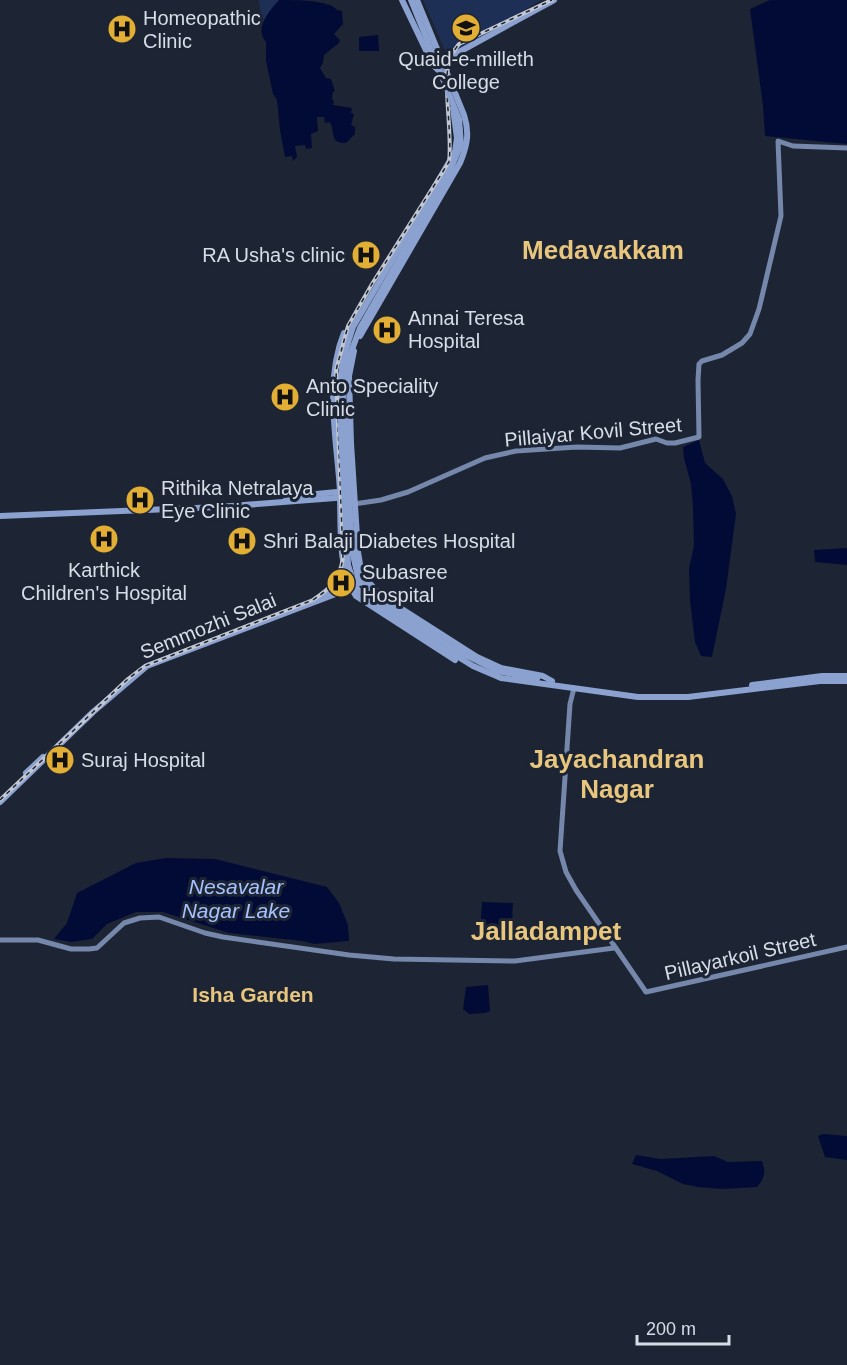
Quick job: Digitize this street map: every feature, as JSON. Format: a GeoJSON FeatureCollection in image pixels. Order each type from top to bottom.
{"type":"FeatureCollection","features":[{"type":"Feature","properties":{"kind":"main road"},"geometry":{"type":"LineString","coordinates":[[402,0],[433,65],[442,74],[450,92],[457,146],[410,231],[357,317],[342,362],[339,379],[339,414],[347,556],[352,580],[357,589],[367,598],[453,651],[503,673],[569,686],[634,695],[688,697],[820,681],[847,681]]}},
{"type":"Feature","properties":{"kind":"main road"},"geometry":{"type":"LineString","coordinates":[[411,0],[456,109],[462,139],[458,155],[360,328],[346,363],[344,395],[351,539],[355,571],[365,588],[453,651]]}},
{"type":"Feature","properties":{"kind":"main road"},"geometry":{"type":"LineString","coordinates":[[417,0],[467,125],[466,148],[460,163],[366,323],[355,348],[349,376],[354,504],[360,563],[365,577],[380,594],[477,657],[501,668],[543,676],[549,682]]}},
{"type":"Feature","properties":{"kind":"main road"},"geometry":{"type":"LineString","coordinates":[[433,65],[554,0]]}},
{"type":"Feature","properties":{"kind":"main road"},"geometry":{"type":"LineString","coordinates":[[449,82],[447,66],[450,57]]}},
{"type":"Feature","properties":{"kind":"main road"},"geometry":{"type":"LineString","coordinates":[[457,146],[466,148]]}},
{"type":"Feature","properties":{"kind":"main road"},"geometry":{"type":"LineString","coordinates":[[351,332],[344,333],[339,344],[334,375],[345,574],[350,586],[362,601],[477,672],[503,682],[534,686],[549,682]]}},
{"type":"Feature","properties":{"kind":"main road"},"geometry":{"type":"LineString","coordinates":[[338,465],[352,463]]}},
{"type":"Feature","properties":{"kind":"main road"},"geometry":{"type":"LineString","coordinates":[[0,514],[219,507],[354,493]]}},
{"type":"Feature","properties":{"kind":"main road"},"geometry":{"type":"LineString","coordinates":[[343,546],[357,546]]}},
{"type":"Feature","properties":{"kind":"main road","name":"Semmozhi Salai"},"geometry":{"type":"LineString","coordinates":[[0,800],[130,676],[147,666],[350,586],[365,577]]}},
{"type":"Feature","properties":{"kind":"main road"},"geometry":{"type":"LineString","coordinates":[[634,695],[688,693],[822,676],[847,676]]}},
{"type":"Feature","properties":{"kind":"street","name":"Pillaiyar Kovil Street"},"geometry":{"type":"LineString","coordinates":[[354,504],[381,500],[408,492],[485,458],[508,453],[543,448],[620,448],[656,439],[675,444],[699,436],[699,364],[704,360],[722,355],[742,343],[750,334],[759,309],[780,216],[778,141],[793,146],[847,148]]}},
{"type":"Feature","properties":{"kind":"street","name":"Pillayarkoil Street"},"geometry":{"type":"LineString","coordinates":[[569,686],[570,705],[560,850],[562,861],[571,881],[614,948],[646,992],[847,948]]}},
{"type":"Feature","properties":{"kind":"street"},"geometry":{"type":"LineString","coordinates":[[0,940],[38,940],[71,949],[97,948],[124,923],[140,918],[159,917],[223,937],[394,959],[515,961],[614,948]]}},
{"type":"Feature","properties":{"kind":"shaded area"},"geometry":{"type":"Polygon","coordinates":[[[259,0],[279,0],[262,25],[259,0]]]}},
{"type":"Feature","properties":{"kind":"shaded area","name":"Quaid-e-milleth College"},"geometry":{"type":"Polygon","coordinates":[[[423,0],[541,0],[448,57],[423,0]]]}},
{"type":"Feature","properties":{"kind":"water"},"geometry":{"type":"Polygon","coordinates":[[[279,0],[320,2],[342,11],[343,24],[334,34],[340,40],[339,43],[324,55],[320,68],[326,78],[331,79],[335,91],[332,99],[333,105],[352,108],[351,113],[354,114],[351,125],[355,127],[355,134],[346,143],[337,142],[331,124],[325,123],[324,117],[317,117],[318,131],[311,134],[312,148],[306,149],[305,145],[295,146],[297,157],[293,161],[292,156],[285,157],[277,100],[273,94],[266,61],[266,42],[262,31],[264,20],[279,0]]]}},
{"type":"Feature","properties":{"kind":"water"},"geometry":{"type":"Polygon","coordinates":[[[770,0],[847,0],[847,144],[765,136],[750,9],[770,0]]]}},
{"type":"Feature","properties":{"kind":"water"},"geometry":{"type":"Polygon","coordinates":[[[378,35],[379,51],[359,51],[359,37],[378,35]]]}},
{"type":"Feature","properties":{"kind":"water"},"geometry":{"type":"Polygon","coordinates":[[[699,440],[705,463],[723,479],[732,496],[736,514],[726,589],[712,657],[701,656],[695,642],[690,601],[689,568],[694,546],[693,507],[691,484],[683,447],[699,440]]]}},
{"type":"Feature","properties":{"kind":"water"},"geometry":{"type":"Polygon","coordinates":[[[847,548],[847,565],[815,562],[814,550],[847,548]]]}},
{"type":"Feature","properties":{"kind":"water","name":"Nesavalar Nagar Lake"},"geometry":{"type":"Polygon","coordinates":[[[166,858],[215,859],[327,887],[339,903],[348,925],[349,941],[314,944],[229,933],[163,912],[136,912],[107,924],[92,939],[71,942],[54,939],[67,923],[77,893],[136,863],[166,858]]]}},
{"type":"Feature","properties":{"kind":"water"},"geometry":{"type":"Polygon","coordinates":[[[482,902],[513,903],[512,923],[507,930],[480,932],[482,902]]]}},
{"type":"Feature","properties":{"kind":"water"},"geometry":{"type":"Polygon","coordinates":[[[488,985],[490,1011],[469,1014],[463,1009],[466,987],[488,985]]]}},
{"type":"Feature","properties":{"kind":"water"},"geometry":{"type":"Polygon","coordinates":[[[823,1134],[847,1136],[847,1160],[825,1157],[818,1136],[823,1134]]]}},
{"type":"Feature","properties":{"kind":"water"},"geometry":{"type":"Polygon","coordinates":[[[636,1155],[660,1159],[714,1156],[728,1162],[762,1161],[764,1175],[757,1187],[723,1189],[698,1187],[683,1184],[657,1171],[632,1164],[636,1155]]]}},
{"type":"Feature","properties":{"kind":"railway"},"geometry":{"type":"LineString","coordinates":[[0,800],[128,679],[145,666],[313,600],[333,583],[343,559],[336,370],[348,326],[449,162],[447,77],[451,56],[459,44],[552,0]]}},
{"type":"Feature","properties":{"kind":"place","name":"Quaid-e-milleth College"},"geometry":{"type":"Point","coordinates":[466,28]}},
{"type":"Feature","properties":{"kind":"place","name":"Homeopathic Clinic"},"geometry":{"type":"Point","coordinates":[122,29]}},
{"type":"Feature","properties":{"kind":"place","name":"RA Usha's clinic"},"geometry":{"type":"Point","coordinates":[366,255]}},
{"type":"Feature","properties":{"kind":"place","name":"Annai Teresa Hospital"},"geometry":{"type":"Point","coordinates":[387,330]}},
{"type":"Feature","properties":{"kind":"place","name":"Anto Speciality Clinic"},"geometry":{"type":"Point","coordinates":[285,397]}},
{"type":"Feature","properties":{"kind":"place","name":"Rithika Netralaya Eye Clinic"},"geometry":{"type":"Point","coordinates":[140,500]}},
{"type":"Feature","properties":{"kind":"place","name":"Karthick Children's Hospital"},"geometry":{"type":"Point","coordinates":[104,539]}},
{"type":"Feature","properties":{"kind":"place","name":"Shri Balaji Diabetes Hospital"},"geometry":{"type":"Point","coordinates":[242,541]}},
{"type":"Feature","properties":{"kind":"place","name":"Subasree Hospital"},"geometry":{"type":"Point","coordinates":[341,583]}},
{"type":"Feature","properties":{"kind":"place","name":"Suraj Hospital"},"geometry":{"type":"Point","coordinates":[60,760]}},
{"type":"Feature","properties":{"kind":"district","name":"Medavakkam"},"geometry":{"type":"Point","coordinates":[603,250]}},
{"type":"Feature","properties":{"kind":"district","name":"Jayachandran Nagar"},"geometry":{"type":"Point","coordinates":[617,774]}},
{"type":"Feature","properties":{"kind":"district","name":"Jalladampet"},"geometry":{"type":"Point","coordinates":[546,931]}},
{"type":"Feature","properties":{"kind":"district","name":"Isha Garden"},"geometry":{"type":"Point","coordinates":[253,994]}}]}
